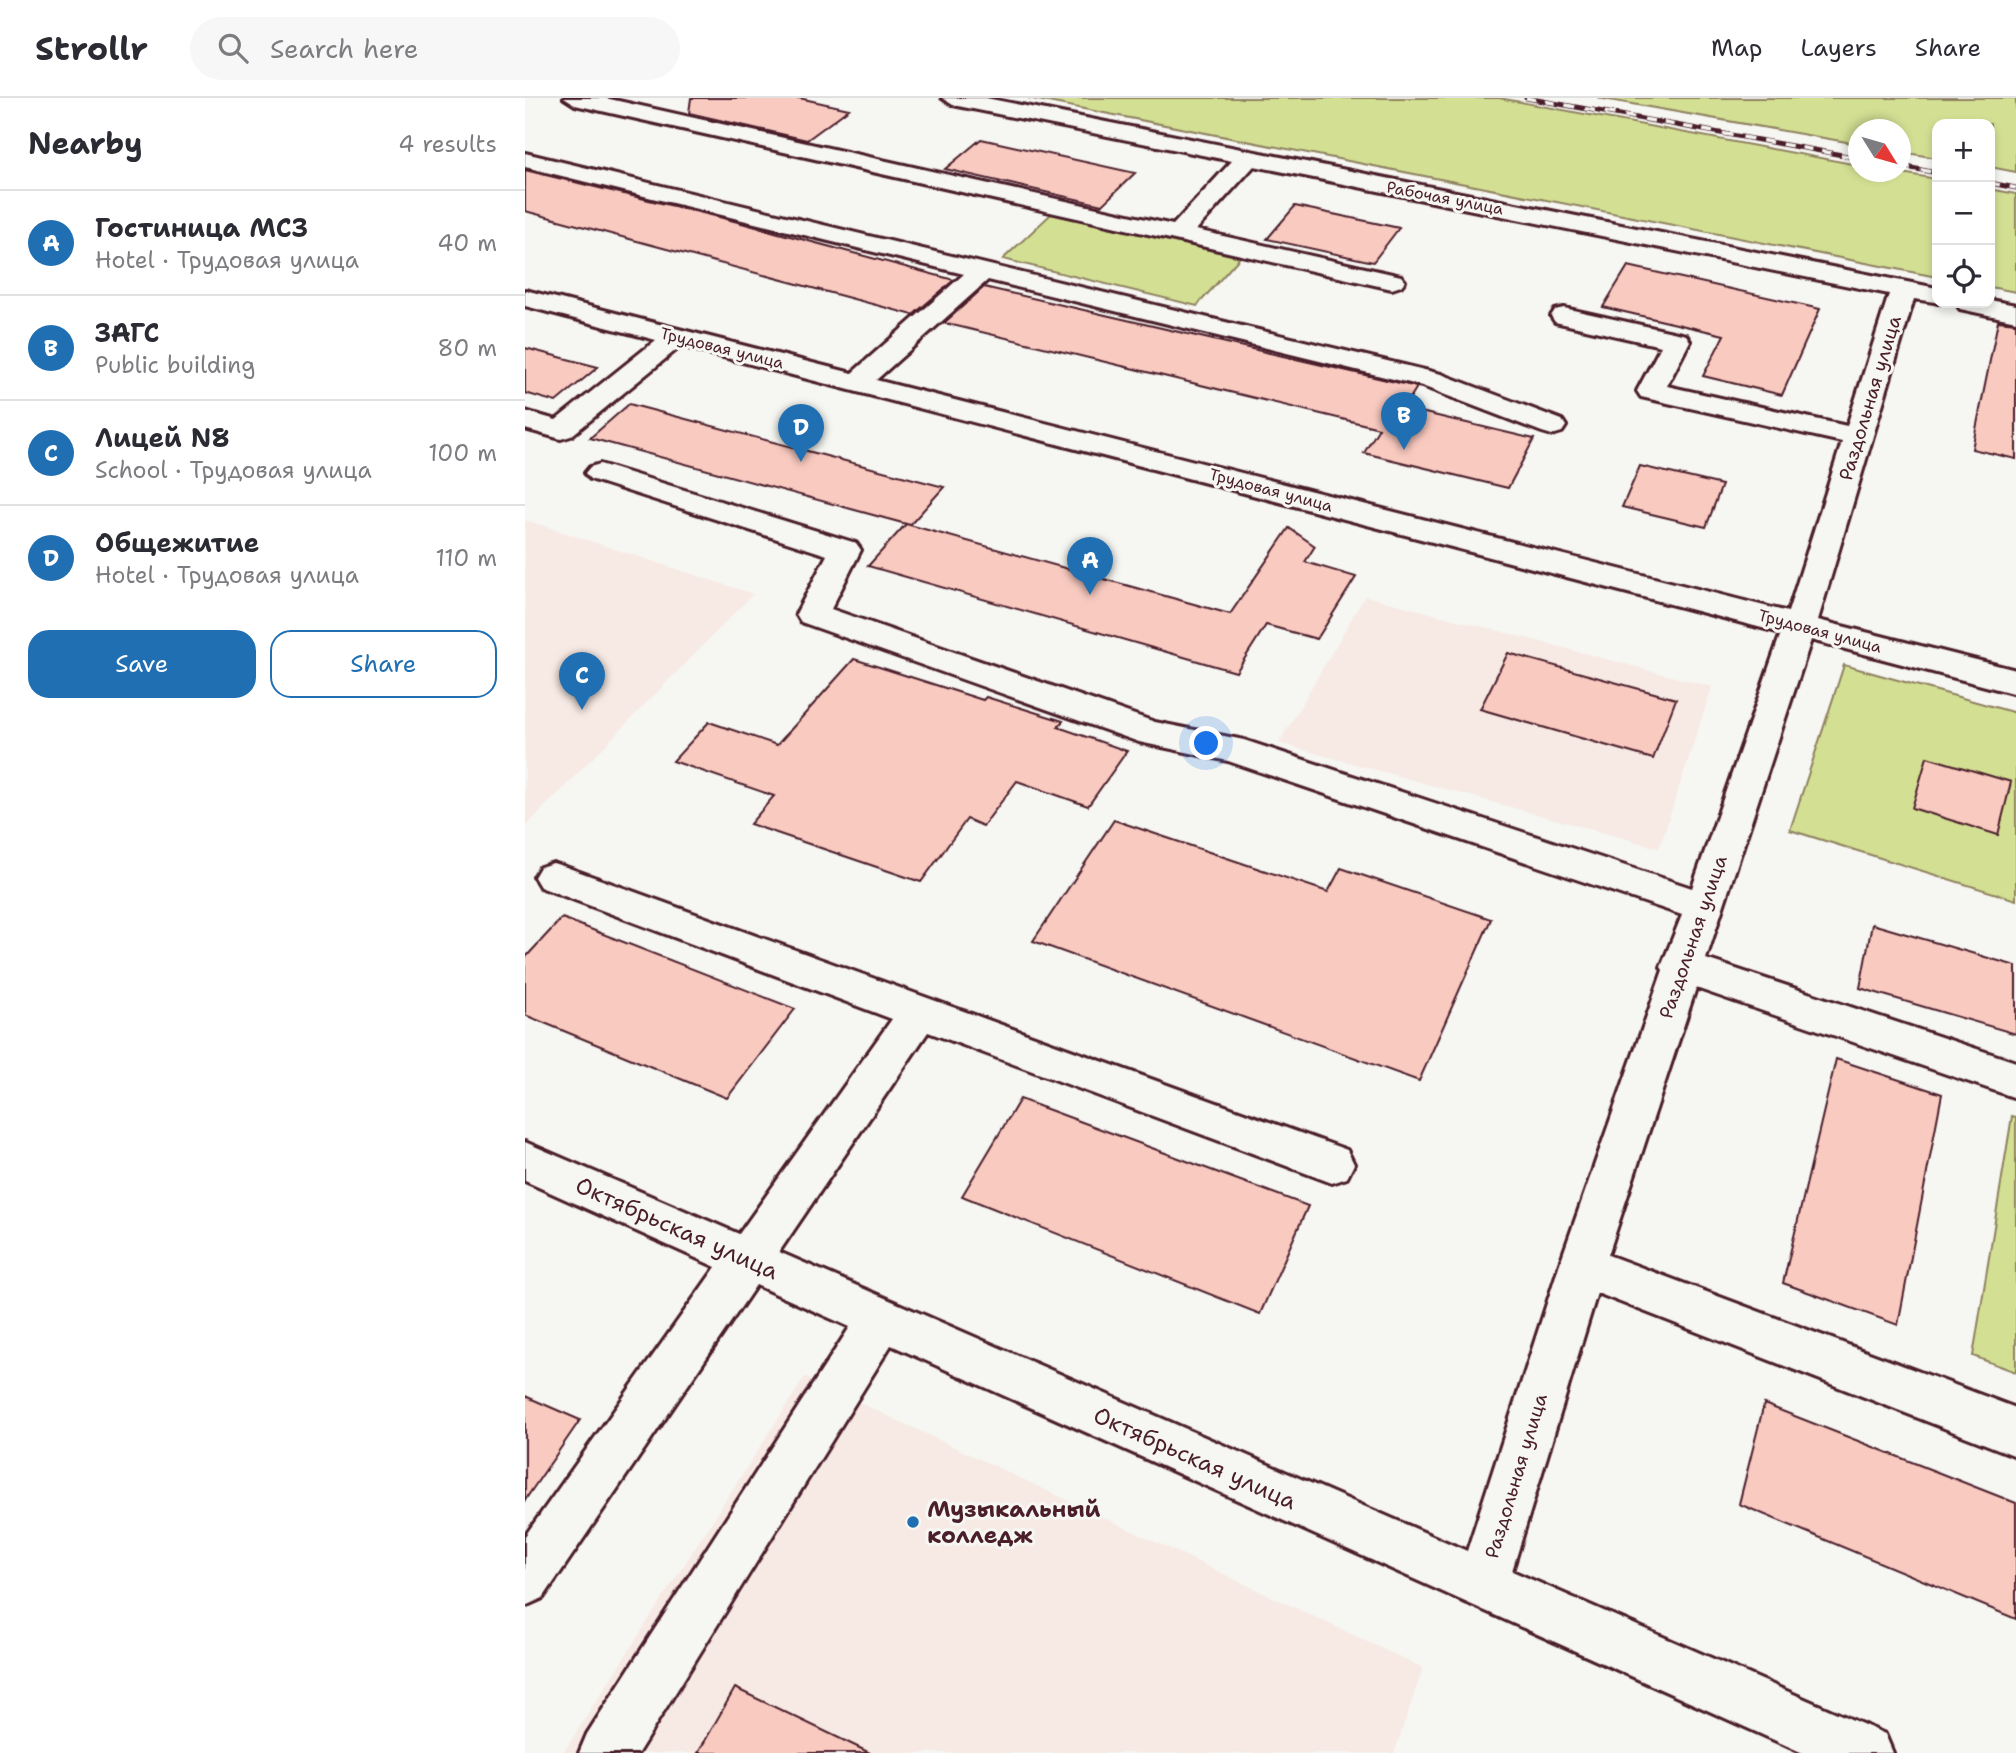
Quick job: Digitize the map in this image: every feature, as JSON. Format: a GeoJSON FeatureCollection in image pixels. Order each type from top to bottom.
{"type":"FeatureCollection","features":[{"type":"Feature","properties":{"kind":"street"},"geometry":{"type":"LineString","coordinates":[[575,98],[1392,281]]}},
{"type":"Feature","properties":{"kind":"street","name":"Рабочая улица"},"geometry":{"type":"LineString","coordinates":[[953,98],[1921,293]]}},
{"type":"Feature","properties":{"kind":"street"},"geometry":{"type":"LineString","coordinates":[[1179,233],[1248,158]]}},
{"type":"Feature","properties":{"kind":"street"},"geometry":{"type":"LineString","coordinates":[[525,160],[981,273],[1431,380],[1552,426]]}},
{"type":"Feature","properties":{"kind":"street"},"geometry":{"type":"LineString","coordinates":[[858,383],[884,356],[981,273]]}},
{"type":"Feature","properties":{"kind":"street","name":"Раздольная улица"},"geometry":{"type":"LineString","coordinates":[[1482,1585],[1582,1266],[1681,967],[1800,625],[1858,437],[1921,293]]}},
{"type":"Feature","properties":{"kind":"street","name":"Трудовая улица"},"geometry":{"type":"LineString","coordinates":[[525,298],[2016,682]]}},
{"type":"Feature","properties":{"kind":"street"},"geometry":{"type":"LineString","coordinates":[[1992,308],[2016,313]]}},
{"type":"Feature","properties":{"kind":"street"},"geometry":{"type":"LineString","coordinates":[[1564,316],[1677,341],[1651,391],[1858,437]]}},
{"type":"Feature","properties":{"kind":"street"},"geometry":{"type":"LineString","coordinates":[[525,420],[561,430],[677,336]]}},
{"type":"Feature","properties":{"kind":"street"},"geometry":{"type":"LineString","coordinates":[[600,472],[845,550],[812,614],[1151,733],[1232,749],[1704,907]]}},
{"type":"Feature","properties":{"kind":"street"},"geometry":{"type":"LineString","coordinates":[[553,877],[1332,1164]]}},
{"type":"Feature","properties":{"kind":"street"},"geometry":{"type":"LineString","coordinates":[[1681,967],[2016,1080]]}},
{"type":"Feature","properties":{"kind":"street"},"geometry":{"type":"LineString","coordinates":[[525,1580],[920,1012]]}},
{"type":"Feature","properties":{"kind":"street","name":"Октябрьская улица"},"geometry":{"type":"LineString","coordinates":[[525,1161],[1866,1753]]}},
{"type":"Feature","properties":{"kind":"street"},"geometry":{"type":"LineString","coordinates":[[1582,1266],[2016,1432]]}},
{"type":"Feature","properties":{"kind":"street"},"geometry":{"type":"LineString","coordinates":[[606,1753],[881,1319]]}},
{"type":"Feature","properties":{"kind":"shaded area"},"geometry":{"type":"Polygon","coordinates":[[[525,520],[753,594],[525,827],[525,520]]]}},
{"type":"Feature","properties":{"kind":"shaded area"},"geometry":{"type":"Polygon","coordinates":[[[1365,596],[1712,687],[1659,848],[1279,743],[1365,596]]]}},
{"type":"Feature","properties":{"kind":"shaded area","name":"Музыкальный колледж"},"geometry":{"type":"Polygon","coordinates":[[[805,1377],[1423,1668],[1394,1753],[563,1753],[805,1377]]]}},
{"type":"Feature","properties":{"kind":"green space"},"geometry":{"type":"Polygon","coordinates":[[[1028,98],[1499,98],[1848,163],[1848,182],[1911,182],[1911,175],[1932,178],[1932,276],[1028,98]]]}},
{"type":"Feature","properties":{"kind":"green space"},"geometry":{"type":"Polygon","coordinates":[[[1598,98],[2016,98],[2016,172],[1995,168],[1995,119],[1932,119],[1932,157],[1911,154],[1911,119],[1848,119],[1848,142],[1598,98]]]}},
{"type":"Feature","properties":{"kind":"green space"},"geometry":{"type":"Polygon","coordinates":[[[1995,190],[2016,194],[2016,292],[1995,288],[1995,190]]]}},
{"type":"Feature","properties":{"kind":"green space"},"geometry":{"type":"Polygon","coordinates":[[[1051,214],[1240,257],[1197,306],[1003,259],[1051,214]]]}},
{"type":"Feature","properties":{"kind":"green space"},"geometry":{"type":"Polygon","coordinates":[[[1844,665],[2016,713],[2016,900],[1790,830],[1844,665]]]}},
{"type":"Feature","properties":{"kind":"green space"},"geometry":{"type":"Polygon","coordinates":[[[2012,1116],[2016,1117],[2016,1372],[1973,1356],[2012,1116]]]}},
{"type":"Feature","properties":{"kind":"building"},"geometry":{"type":"Polygon","coordinates":[[[691,98],[799,98],[849,109],[807,140],[689,113],[691,98]]]}},
{"type":"Feature","properties":{"kind":"building"},"geometry":{"type":"Polygon","coordinates":[[[981,139],[1135,173],[1102,205],[945,169],[981,139]]]}},
{"type":"Feature","properties":{"kind":"building"},"geometry":{"type":"Polygon","coordinates":[[[525,170],[719,217],[954,280],[913,315],[525,211],[525,170]]]}},
{"type":"Feature","properties":{"kind":"building"},"geometry":{"type":"Polygon","coordinates":[[[1295,206],[1399,228],[1373,262],[1267,239],[1295,206]]]}},
{"type":"Feature","properties":{"kind":"building"},"geometry":{"type":"Polygon","coordinates":[[[1628,266],[1820,309],[1782,395],[1703,376],[1724,335],[1603,307],[1628,266]]]}},
{"type":"Feature","properties":{"kind":"building"},"geometry":{"type":"Polygon","coordinates":[[[984,287],[1417,387],[1404,408],[1534,439],[1508,488],[1364,453],[1379,428],[944,323],[984,287]]]}},
{"type":"Feature","properties":{"kind":"building"},"geometry":{"type":"Polygon","coordinates":[[[1998,321],[2016,323],[2016,459],[1972,449],[1998,321]]]}},
{"type":"Feature","properties":{"kind":"building"},"geometry":{"type":"Polygon","coordinates":[[[525,348],[598,367],[556,402],[525,393],[525,348]]]}},
{"type":"Feature","properties":{"kind":"building"},"geometry":{"type":"Polygon","coordinates":[[[629,404],[944,487],[910,525],[590,438],[629,404]]]}},
{"type":"Feature","properties":{"kind":"building"},"geometry":{"type":"Polygon","coordinates":[[[1640,466],[1722,485],[1706,527],[1622,507],[1640,466]]]}},
{"type":"Feature","properties":{"kind":"building"},"geometry":{"type":"Polygon","coordinates":[[[906,524],[1230,614],[1289,528],[1315,546],[1305,562],[1356,577],[1317,639],[1266,625],[1236,672],[868,566],[906,524]]]}},
{"type":"Feature","properties":{"kind":"building"},"geometry":{"type":"Polygon","coordinates":[[[1508,653],[1676,699],[1653,759],[1480,709],[1508,653]]]}},
{"type":"Feature","properties":{"kind":"building"},"geometry":{"type":"Polygon","coordinates":[[[854,659],[983,700],[986,697],[1063,721],[1058,727],[1127,751],[1088,806],[1017,781],[983,826],[967,819],[921,882],[750,824],[774,796],[673,761],[709,722],[777,745],[854,659]]]}},
{"type":"Feature","properties":{"kind":"building"},"geometry":{"type":"Polygon","coordinates":[[[1927,757],[2011,782],[1998,835],[1912,808],[1927,757]]]}},
{"type":"Feature","properties":{"kind":"building"},"geometry":{"type":"Polygon","coordinates":[[[1114,820],[1328,892],[1341,868],[1491,919],[1419,1081],[1033,941],[1114,820]]]}},
{"type":"Feature","properties":{"kind":"building"},"geometry":{"type":"Polygon","coordinates":[[[562,918],[795,1009],[727,1098],[525,1015],[525,958],[562,918]]]}},
{"type":"Feature","properties":{"kind":"building"},"geometry":{"type":"Polygon","coordinates":[[[1872,924],[2016,966],[2016,1034],[1860,988],[1872,924]]]}},
{"type":"Feature","properties":{"kind":"building"},"geometry":{"type":"Polygon","coordinates":[[[1836,1059],[1942,1094],[1898,1325],[1783,1283],[1836,1059]]]}},
{"type":"Feature","properties":{"kind":"building"},"geometry":{"type":"Polygon","coordinates":[[[1020,1099],[1308,1206],[1260,1314],[962,1196],[1020,1099]]]}},
{"type":"Feature","properties":{"kind":"building"},"geometry":{"type":"Polygon","coordinates":[[[525,1396],[580,1420],[525,1500],[525,1396]]]}},
{"type":"Feature","properties":{"kind":"building"},"geometry":{"type":"Polygon","coordinates":[[[1764,1404],[2016,1503],[2016,1619],[1739,1504],[1764,1404]]]}},
{"type":"Feature","properties":{"kind":"building"},"geometry":{"type":"Polygon","coordinates":[[[735,1688],[870,1753],[698,1753],[735,1688]]]}},
{"type":"Feature","properties":{"kind":"railway"},"geometry":{"type":"LineString","coordinates":[[1526,98],[1848,156]]}},
{"type":"Feature","properties":{"kind":"railway"},"geometry":{"type":"LineString","coordinates":[[1911,168],[1932,172]]}},
{"type":"Feature","properties":{"kind":"railway"},"geometry":{"type":"LineString","coordinates":[[1995,184],[2016,188]]}},
{"type":"Feature","properties":{"kind":"place","name":"ЗАГС"},"geometry":{"type":"Point","coordinates":[1404,450]}},
{"type":"Feature","properties":{"kind":"place","name":"Общежитие"},"geometry":{"type":"Point","coordinates":[801,462]}},
{"type":"Feature","properties":{"kind":"place","name":"Гостиница МСЗ"},"geometry":{"type":"Point","coordinates":[1090,595]}},
{"type":"Feature","properties":{"kind":"place","name":"Лицей N8"},"geometry":{"type":"Point","coordinates":[582,710]}},
{"type":"Feature","properties":{"kind":"place","name":"Музыкальный колледж"},"geometry":{"type":"Point","coordinates":[913,1522]}}]}
